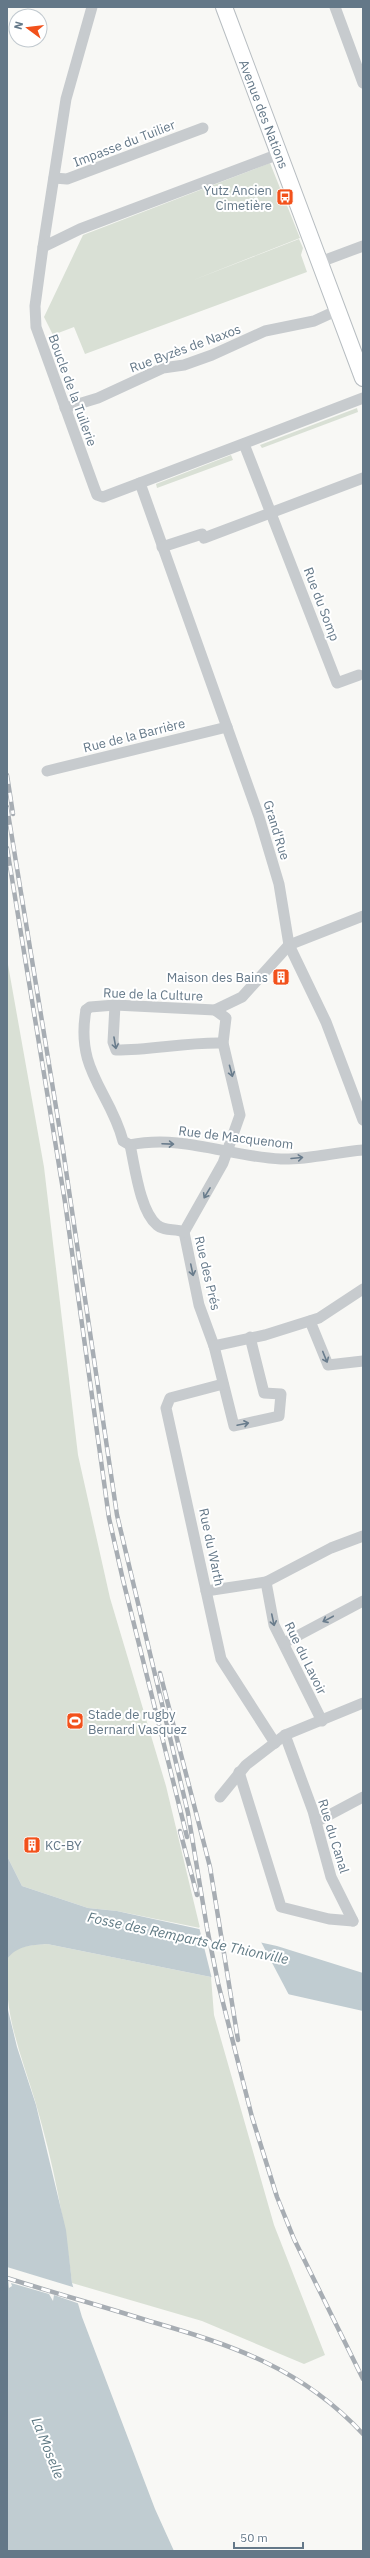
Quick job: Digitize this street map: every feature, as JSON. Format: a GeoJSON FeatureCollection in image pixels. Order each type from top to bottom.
{"type":"FeatureCollection","features":[{"type":"Feature","properties":{"kind":"main road","name":"Avenue des Nations"},"geometry":{"type":"LineString","coordinates":[[224,7],[363,378]]}},
{"type":"Feature","properties":{"kind":"street","name":"Boucle de la Tuilerie"},"geometry":{"type":"LineString","coordinates":[[92,7],[66,99],[34,315],[39,339],[97,495],[103,497],[363,398]]}},
{"type":"Feature","properties":{"kind":"street"},"geometry":{"type":"LineString","coordinates":[[335,7],[363,83]]}},
{"type":"Feature","properties":{"kind":"street","name":"Impasse du Tuilier"},"geometry":{"type":"LineString","coordinates":[[54,178],[67,179],[203,128]]}},
{"type":"Feature","properties":{"kind":"street"},"geometry":{"type":"LineString","coordinates":[[43,247],[80,229],[280,154]]}},
{"type":"Feature","properties":{"kind":"street"},"geometry":{"type":"LineString","coordinates":[[320,262],[363,246]]}},
{"type":"Feature","properties":{"kind":"street","name":"Rue Byzès de Naxos"},"geometry":{"type":"LineString","coordinates":[[65,408],[98,398],[163,368],[184,365],[223,351],[265,331],[314,321],[338,310]]}},
{"type":"Feature","properties":{"kind":"street","name":"Rue du Somp"},"geometry":{"type":"LineString","coordinates":[[244,444],[337,683],[359,675]]}},
{"type":"Feature","properties":{"kind":"street"},"geometry":{"type":"LineString","coordinates":[[140,483],[162,547],[202,534],[204,538],[271,514],[363,478]]}},
{"type":"Feature","properties":{"kind":"street","name":"Grand'Rue"},"geometry":{"type":"LineString","coordinates":[[162,547],[259,817],[279,884],[289,945],[326,1022],[363,1120]]}},
{"type":"Feature","properties":{"kind":"street","name":"Rue de la Barrière"},"geometry":{"type":"LineString","coordinates":[[47,771],[227,727]]}},
{"type":"Feature","properties":{"kind":"street","name":"Rue de la Culture"},"geometry":{"type":"LineString","coordinates":[[83,1009],[115,1004],[215,1010],[242,997],[289,945],[363,916]]}},
{"type":"Feature","properties":{"kind":"street"},"geometry":{"type":"LineString","coordinates":[[115,1004],[113,1042],[116,1050],[139,1050],[190,1042],[223,1043]]}},
{"type":"Feature","properties":{"kind":"street","name":"Rue des Prés"},"geometry":{"type":"LineString","coordinates":[[83,1009],[85,1047],[89,1070],[126,1143],[149,1216],[157,1226],[184,1232],[199,1305],[214,1346],[234,1426],[279,1416],[281,1394],[264,1393],[250,1337]]}},
{"type":"Feature","properties":{"kind":"street"},"geometry":{"type":"LineString","coordinates":[[184,1232],[217,1176],[240,1115],[223,1043],[226,1018],[215,1010]]}},
{"type":"Feature","properties":{"kind":"street","name":"Rue de Macquenom"},"geometry":{"type":"LineString","coordinates":[[126,1143],[193,1144],[280,1159],[363,1150]]}},
{"type":"Feature","properties":{"kind":"street"},"geometry":{"type":"LineString","coordinates":[[214,1346],[264,1335],[319,1318],[363,1289]]}},
{"type":"Feature","properties":{"kind":"street"},"geometry":{"type":"LineString","coordinates":[[310,1321],[328,1365],[363,1361]]}},
{"type":"Feature","properties":{"kind":"street","name":"Rue du Warth"},"geometry":{"type":"LineString","coordinates":[[223,1384],[170,1398],[166,1408],[221,1659],[275,1743]]}},
{"type":"Feature","properties":{"kind":"street"},"geometry":{"type":"LineString","coordinates":[[206,1591],[266,1582],[331,1548],[363,1536]]}},
{"type":"Feature","properties":{"kind":"street","name":"Rue du Lavoir"},"geometry":{"type":"LineString","coordinates":[[266,1582],[274,1625],[322,1721]]}},
{"type":"Feature","properties":{"kind":"street"},"geometry":{"type":"LineString","coordinates":[[284,1643],[363,1602]]}},
{"type":"Feature","properties":{"kind":"street"},"geometry":{"type":"LineString","coordinates":[[220,1797],[239,1772],[284,1736],[363,1703]]}},
{"type":"Feature","properties":{"kind":"street","name":"Rue du Canal"},"geometry":{"type":"LineString","coordinates":[[239,1772],[281,1907],[329,1919],[353,1921],[332,1877],[316,1822],[284,1736]]}},
{"type":"Feature","properties":{"kind":"street"},"geometry":{"type":"LineString","coordinates":[[316,1822],[363,1797]]}},
{"type":"Feature","properties":{"kind":"shaded area"},"geometry":{"type":"Polygon","coordinates":[[[270,163],[300,238],[191,281],[299,239],[303,248],[301,255],[307,272],[85,354],[74,327],[53,335],[44,317],[83,235],[270,163]]]}},
{"type":"Feature","properties":{"kind":"shaded area"},"geometry":{"type":"Polygon","coordinates":[[[357,408],[358,412],[262,448],[260,445],[357,408]]]}},
{"type":"Feature","properties":{"kind":"shaded area"},"geometry":{"type":"Polygon","coordinates":[[[231,455],[233,460],[157,488],[156,484],[231,455]]]}},
{"type":"Feature","properties":{"kind":"shaded area"},"geometry":{"type":"Polygon","coordinates":[[[7,959],[44,1167],[78,1455],[110,1598],[166,1786],[200,1928],[117,1911],[88,1908],[22,1886],[7,1856],[7,959]]]}},
{"type":"Feature","properties":{"kind":"shaded area"},"geometry":{"type":"Polygon","coordinates":[[[47,1944],[211,1977],[214,2015],[274,2225],[325,2355],[304,2364],[202,2321],[72,2283],[66,2238],[53,2170],[36,2104],[13,2028],[8,1997],[6,1964],[9,1954],[18,1948],[30,1945],[47,1944]]]}},
{"type":"Feature","properties":{"kind":"water","name":"Fosse des Remparts de Thionville"},"geometry":{"type":"Polygon","coordinates":[[[7,1856],[22,1886],[88,1908],[117,1911],[277,1946],[363,1973],[363,2011],[211,1977],[47,1944],[25,1947],[15,1951],[7,1959],[7,1856]]]}},
{"type":"Feature","properties":{"kind":"water","name":"La Moselle"},"geometry":{"type":"Polygon","coordinates":[[[7,2006],[17,2047],[36,2105],[66,2230],[72,2283],[82,2317],[155,2509],[174,2551],[7,2551],[7,2006]]]}},
{"type":"Feature","properties":{"kind":"pier"},"geometry":{"type":"Polygon","coordinates":[[[199,1927],[260,1940],[290,1997],[212,1979],[199,1927]]]}},
{"type":"Feature","properties":{"kind":"pier"},"geometry":{"type":"Polygon","coordinates":[[[7,2267],[76,2288],[80,2304],[54,2295],[53,2301],[49,2294],[11,2283],[12,2286],[9,2288],[7,2267]]]}},
{"type":"Feature","properties":{"kind":"railway"},"geometry":{"type":"LineString","coordinates":[[7,775],[13,814]]}},
{"type":"Feature","properties":{"kind":"railway"},"geometry":{"type":"LineString","coordinates":[[7,807],[63,1150],[117,1515],[188,1813],[207,1928],[218,1983],[252,2117],[277,2197],[294,2239],[363,2379]]}},
{"type":"Feature","properties":{"kind":"railway"},"geometry":{"type":"LineString","coordinates":[[7,848],[65,1202],[109,1518],[187,1837]]}},
{"type":"Feature","properties":{"kind":"railway"},"geometry":{"type":"LineString","coordinates":[[160,1673],[210,1867],[238,2040]]}},
{"type":"Feature","properties":{"kind":"railway"},"geometry":{"type":"LineString","coordinates":[[180,1831],[197,1895]]}},
{"type":"Feature","properties":{"kind":"railway"},"geometry":{"type":"LineString","coordinates":[[7,2278],[180,2330],[237,2350],[264,2362],[316,2392],[340,2411],[363,2434]]}},
{"type":"Feature","properties":{"kind":"place","name":"Yutz Ancien Cimetière"},"geometry":{"type":"Point","coordinates":[285,197]}},
{"type":"Feature","properties":{"kind":"place","name":"Maison des Bains"},"geometry":{"type":"Point","coordinates":[281,977]}},
{"type":"Feature","properties":{"kind":"place","name":"Stade de rugby Bernard Vasquez"},"geometry":{"type":"Point","coordinates":[75,1721]}},
{"type":"Feature","properties":{"kind":"place","name":"KC-BY"},"geometry":{"type":"Point","coordinates":[32,1845]}}]}
